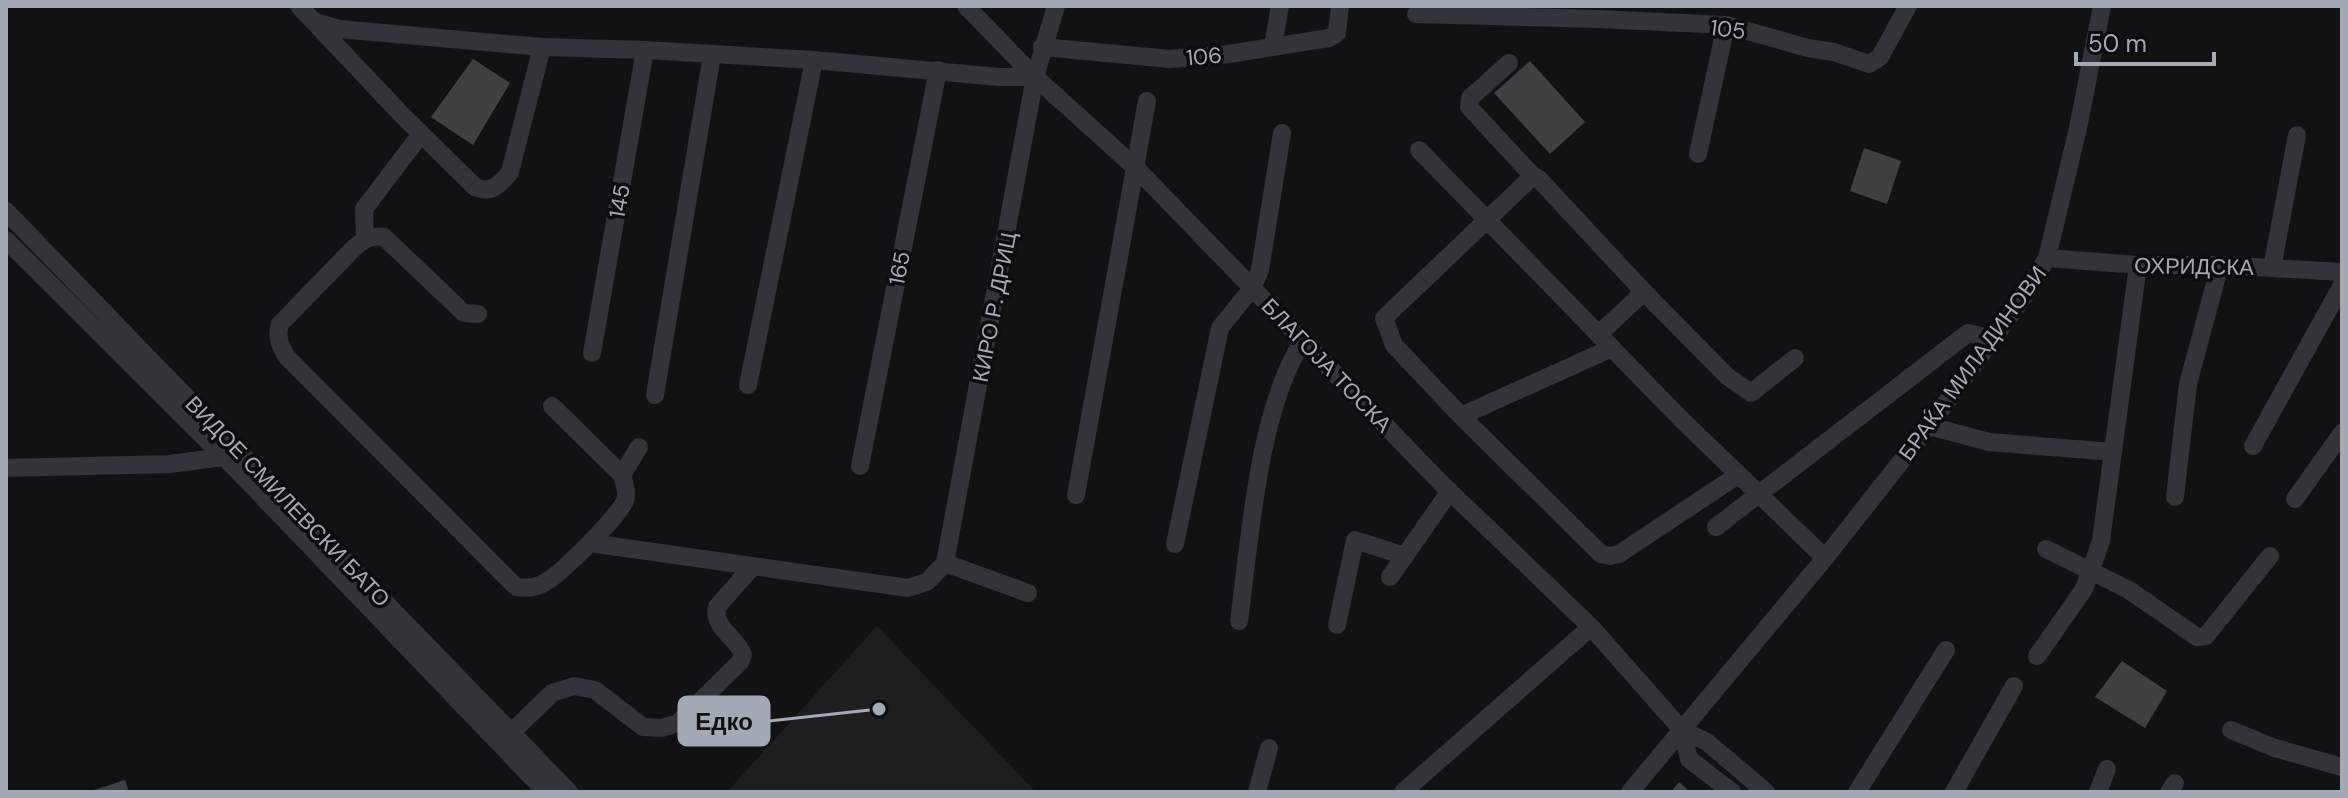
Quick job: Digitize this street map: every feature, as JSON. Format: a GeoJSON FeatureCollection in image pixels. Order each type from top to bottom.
{"type":"FeatureCollection","features":[{"type":"Feature","properties":{"kind":"street"},"geometry":{"type":"LineString","coordinates":[[299,6],[475,187],[488,190],[497,187],[510,172],[542,47]]}},
{"type":"Feature","properties":{"kind":"street","name":"БЛАГОЈА ТОСКА"},"geometry":{"type":"LineString","coordinates":[[966,6],[1035,77],[1137,169],[1450,491],[1591,627],[1682,730],[1707,742],[1766,792]]}},
{"type":"Feature","properties":{"kind":"street","name":"КИРО Р. ДРИЦ"},"geometry":{"type":"LineString","coordinates":[[945,563],[1035,77],[1056,6]]}},
{"type":"Feature","properties":{"kind":"street"},"geometry":{"type":"LineString","coordinates":[[1273,46],[1280,6]]}},
{"type":"Feature","properties":{"kind":"street","name":"106"},"geometry":{"type":"LineString","coordinates":[[1042,47],[1170,59],[1229,54],[1329,38],[1337,33],[1340,6]]}},
{"type":"Feature","properties":{"kind":"street","name":"105"},"geometry":{"type":"LineString","coordinates":[[1416,14],[1454,10],[1726,25],[1869,64],[1880,57],[1908,6]]}},
{"type":"Feature","properties":{"kind":"street","name":"БРАЌА МИЛАДИНОВИ"},"geometry":{"type":"LineString","coordinates":[[1630,792],[1825,558],[1929,426],[2047,258],[2078,128],[2102,6]]}},
{"type":"Feature","properties":{"kind":"street"},"geometry":{"type":"LineString","coordinates":[[315,22],[339,29],[542,47],[814,60],[999,77],[1035,77]]}},
{"type":"Feature","properties":{"kind":"street"},"geometry":{"type":"LineString","coordinates":[[1698,154],[1726,25]]}},
{"type":"Feature","properties":{"kind":"street","name":"145"},"geometry":{"type":"LineString","coordinates":[[592,353],[645,50]]}},
{"type":"Feature","properties":{"kind":"street"},"geometry":{"type":"LineString","coordinates":[[655,395],[712,55]]}},
{"type":"Feature","properties":{"kind":"street"},"geometry":{"type":"LineString","coordinates":[[748,385],[814,60]]}},
{"type":"Feature","properties":{"kind":"street"},"geometry":{"type":"LineString","coordinates":[[1509,63],[1470,98],[1469,107],[1644,292],[1727,376],[1751,393],[1795,358]]}},
{"type":"Feature","properties":{"kind":"street","name":"165"},"geometry":{"type":"LineString","coordinates":[[860,466],[938,70]]}},
{"type":"Feature","properties":{"kind":"street"},"geometry":{"type":"LineString","coordinates":[[1076,495],[1147,101]]}},
{"type":"Feature","properties":{"kind":"street"},"geometry":{"type":"LineString","coordinates":[[1175,544],[1220,328],[1252,288],[1260,270],[1282,133]]}},
{"type":"Feature","properties":{"kind":"street"},"geometry":{"type":"LineString","coordinates":[[365,239],[364,209],[421,134]]}},
{"type":"Feature","properties":{"kind":"street"},"geometry":{"type":"LineString","coordinates":[[2272,268],[2297,135]]}},
{"type":"Feature","properties":{"kind":"street"},"geometry":{"type":"LineString","coordinates":[[1419,150],[1756,494],[1825,558]]}},
{"type":"Feature","properties":{"kind":"street"},"geometry":{"type":"LineString","coordinates":[[1533,176],[1384,318],[1394,345],[1601,554],[1619,554],[1738,475]]}},
{"type":"Feature","properties":{"kind":"street","name":"ВИДОЕ СМИЛЕВСКИ БАТО"},"geometry":{"type":"LineString","coordinates":[[6,211],[569,792]]}},
{"type":"Feature","properties":{"kind":"street"},"geometry":{"type":"LineString","coordinates":[[478,314],[464,313],[384,237],[376,236],[365,239],[280,324],[278,338],[287,357],[516,587],[527,589],[549,581],[590,543],[625,503],[622,475],[552,406]]}},
{"type":"Feature","properties":{"kind":"street","name":"ВИДОЕ СМИЛЕВСКИ БАТО"},"geometry":{"type":"LineString","coordinates":[[6,240],[223,457],[546,792]]}},
{"type":"Feature","properties":{"kind":"street","name":"ОХРИДСКА"},"geometry":{"type":"LineString","coordinates":[[2047,258],[2138,265],[2220,265],[2342,272]]}},
{"type":"Feature","properties":{"kind":"street"},"geometry":{"type":"LineString","coordinates":[[2037,656],[2084,589],[2101,541],[2138,265]]}},
{"type":"Feature","properties":{"kind":"street"},"geometry":{"type":"LineString","coordinates":[[2175,497],[2188,384],[2220,265]]}},
{"type":"Feature","properties":{"kind":"street"},"geometry":{"type":"LineString","coordinates":[[2253,446],[2342,285]]}},
{"type":"Feature","properties":{"kind":"street"},"geometry":{"type":"LineString","coordinates":[[1461,416],[1606,341],[1644,292]]}},
{"type":"Feature","properties":{"kind":"street"},"geometry":{"type":"LineString","coordinates":[[1716,527],[1968,333],[1993,339]]}},
{"type":"Feature","properties":{"kind":"street"},"geometry":{"type":"LineString","coordinates":[[1239,621],[1262,456],[1288,364],[1303,341]]}},
{"type":"Feature","properties":{"kind":"street"},"geometry":{"type":"LineString","coordinates":[[1929,426],[1989,442],[2113,452]]}},
{"type":"Feature","properties":{"kind":"street"},"geometry":{"type":"LineString","coordinates":[[2295,499],[2342,433]]}},
{"type":"Feature","properties":{"kind":"street"},"geometry":{"type":"LineString","coordinates":[[622,475],[639,447]]}},
{"type":"Feature","properties":{"kind":"street"},"geometry":{"type":"LineString","coordinates":[[6,468],[170,464],[223,457]]}},
{"type":"Feature","properties":{"kind":"street"},"geometry":{"type":"LineString","coordinates":[[1390,577],[1450,491]]}},
{"type":"Feature","properties":{"kind":"street"},"geometry":{"type":"LineString","coordinates":[[1337,625],[1355,540],[1405,556]]}},
{"type":"Feature","properties":{"kind":"street"},"geometry":{"type":"LineString","coordinates":[[590,543],[908,588],[927,582],[945,563],[1028,593]]}},
{"type":"Feature","properties":{"kind":"street"},"geometry":{"type":"LineString","coordinates":[[2046,549],[2129,590],[2197,637],[2206,636],[2270,556]]}},
{"type":"Feature","properties":{"kind":"street"},"geometry":{"type":"LineString","coordinates":[[512,732],[552,693],[574,686],[595,690],[643,727],[662,728],[678,723],[740,662],[743,655],[741,649],[718,624],[715,614],[717,607],[753,566]]}},
{"type":"Feature","properties":{"kind":"street"},"geometry":{"type":"LineString","coordinates":[[1403,792],[1591,627]]}},
{"type":"Feature","properties":{"kind":"street"},"geometry":{"type":"LineString","coordinates":[[1857,792],[1946,650]]}},
{"type":"Feature","properties":{"kind":"street"},"geometry":{"type":"LineString","coordinates":[[1954,792],[2014,686]]}},
{"type":"Feature","properties":{"kind":"street","name":"БЛАГОЈА ТОСКА"},"geometry":{"type":"LineString","coordinates":[[1682,730],[1689,759],[1732,792]]}},
{"type":"Feature","properties":{"kind":"street"},"geometry":{"type":"LineString","coordinates":[[2231,730],[2275,748],[2342,767]]}},
{"type":"Feature","properties":{"kind":"street"},"geometry":{"type":"LineString","coordinates":[[1257,792],[1269,748]]}},
{"type":"Feature","properties":{"kind":"street"},"geometry":{"type":"LineString","coordinates":[[2098,792],[2107,769]]}},
{"type":"Feature","properties":{"kind":"shaded area"},"geometry":{"type":"Polygon","coordinates":[[[877,626],[1036,792],[727,792],[877,626]]]}},
{"type":"Feature","properties":{"kind":"building"},"geometry":{"type":"Polygon","coordinates":[[[473,59],[510,83],[473,145],[431,117],[473,59]]]}},
{"type":"Feature","properties":{"kind":"building"},"geometry":{"type":"Polygon","coordinates":[[[1530,61],[1585,122],[1550,154],[1494,93],[1530,61]]]}},
{"type":"Feature","properties":{"kind":"building"},"geometry":{"type":"Polygon","coordinates":[[[1864,148],[1901,161],[1887,204],[1850,191],[1864,148]]]}},
{"type":"Feature","properties":{"kind":"building"},"geometry":{"type":"Polygon","coordinates":[[[2122,661],[2167,691],[2145,728],[2095,697],[2122,661]]]}},
{"type":"Feature","properties":{"kind":"building"},"geometry":{"type":"Polygon","coordinates":[[[125,780],[129,792],[91,792],[91,791],[125,780]]]}},
{"type":"Feature","properties":{"kind":"building"},"geometry":{"type":"Polygon","coordinates":[[[1679,782],[1690,792],[1671,792],[1679,782]]]}},
{"type":"Feature","properties":{"kind":"place","name":"Едко"},"geometry":{"type":"Point","coordinates":[879,709]}}]}
